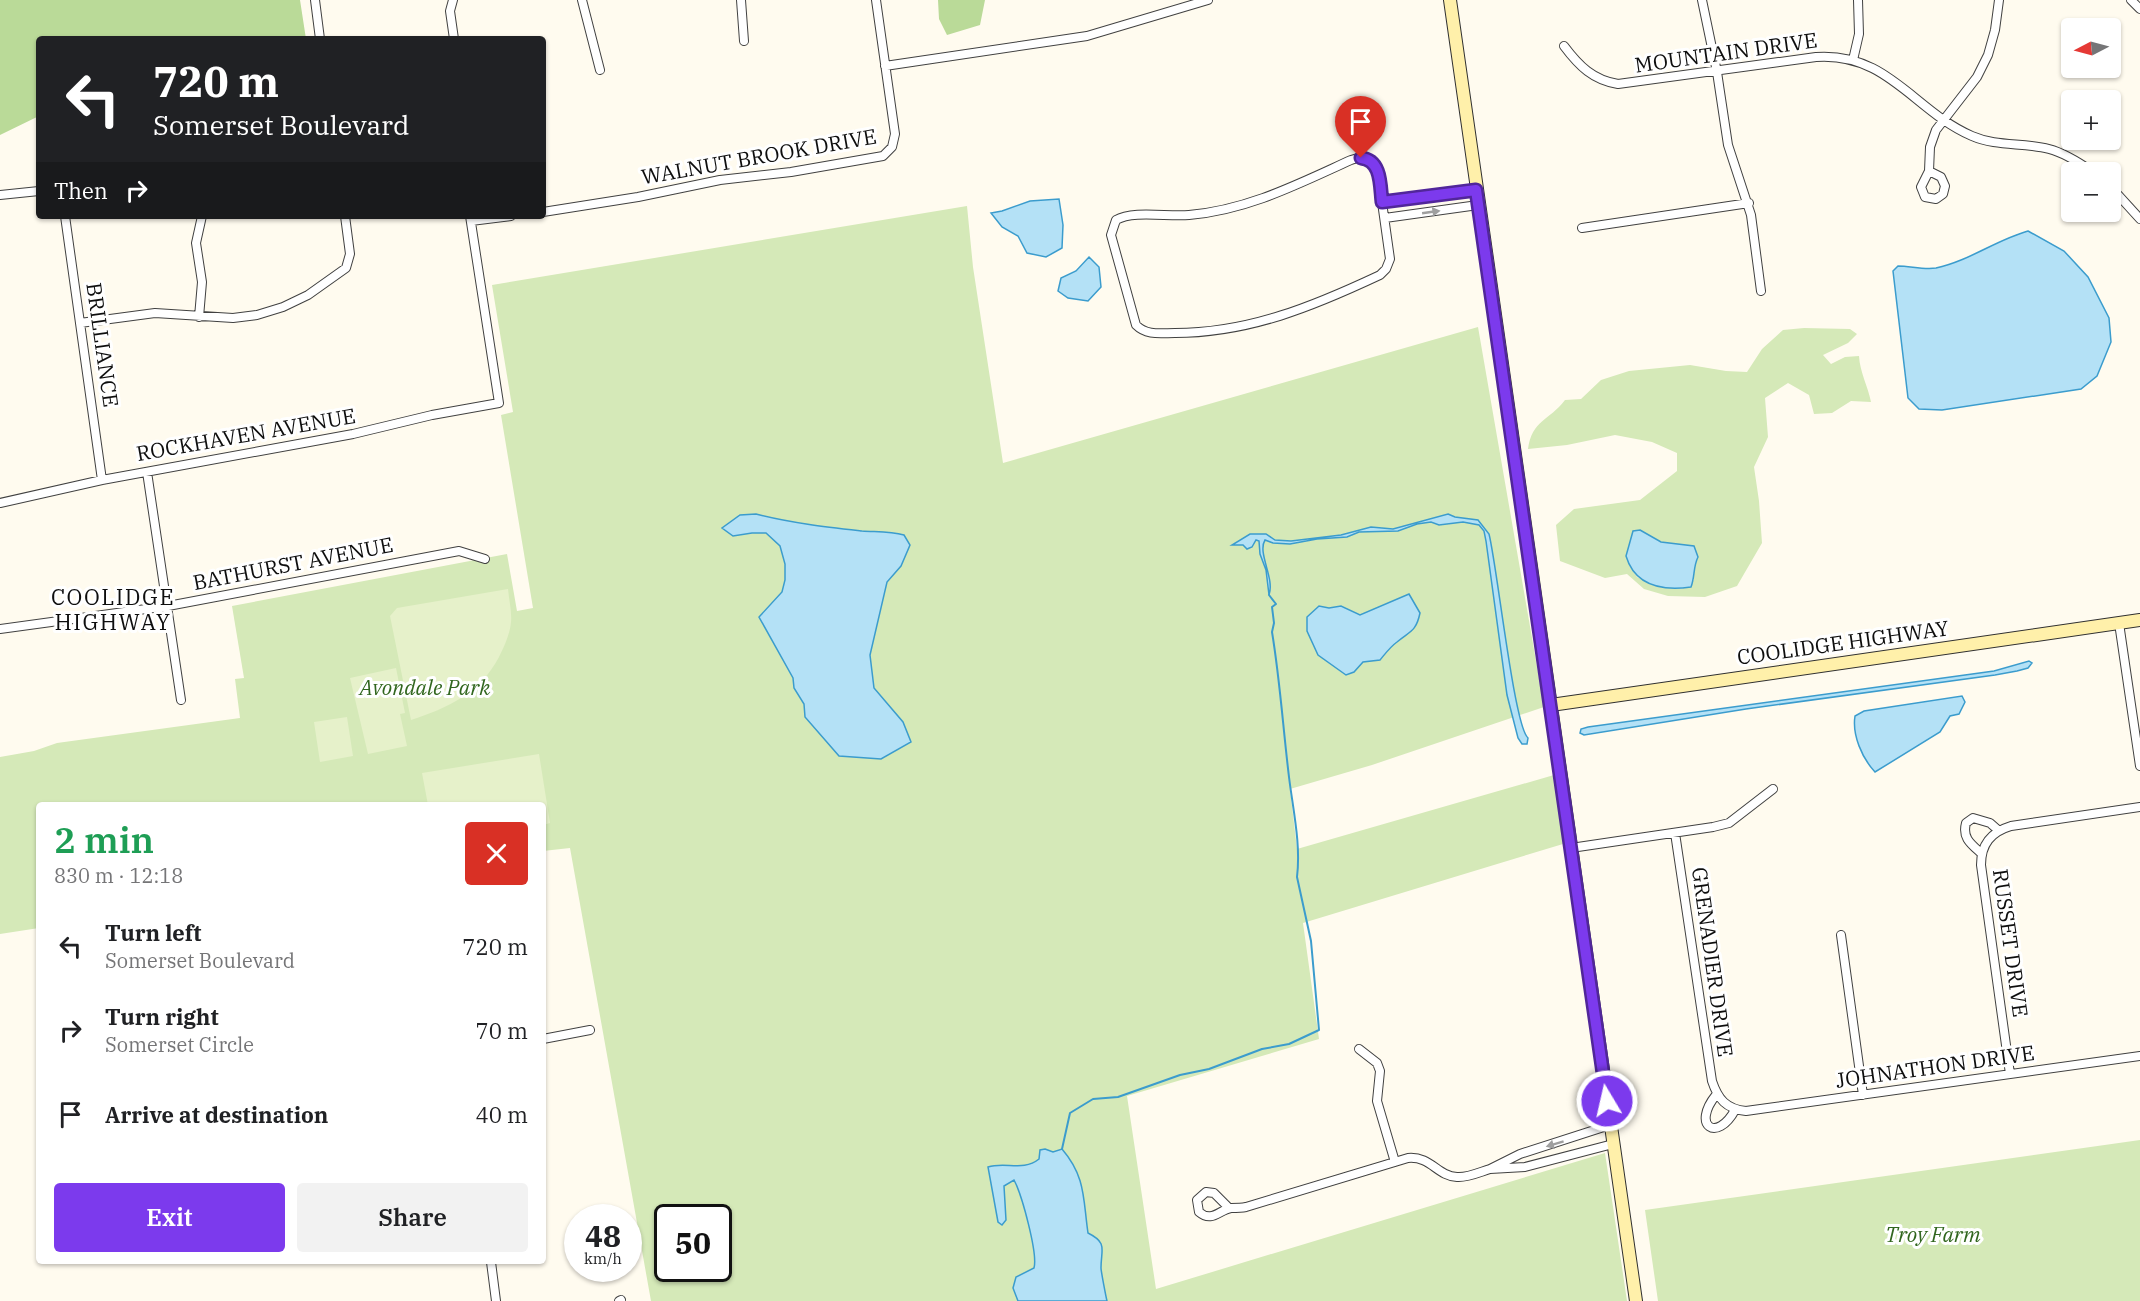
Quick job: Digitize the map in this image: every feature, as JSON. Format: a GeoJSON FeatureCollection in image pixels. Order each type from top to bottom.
{"type":"FeatureCollection","features":[{"type":"Feature","properties":{"kind":"main road"},"geometry":{"type":"LineString","coordinates":[[1450,0],[1636,1301]]}},
{"type":"Feature","properties":{"kind":"main road","name":"COOLIDGE HIGHWAY"},"geometry":{"type":"LineString","coordinates":[[1551,705],[2140,620]]}},
{"type":"Feature","properties":{"kind":"street"},"geometry":{"type":"LineString","coordinates":[[315,0],[320,36]]}},
{"type":"Feature","properties":{"kind":"street"},"geometry":{"type":"LineString","coordinates":[[453,0],[450,11],[454,36]]}},
{"type":"Feature","properties":{"kind":"street"},"geometry":{"type":"LineString","coordinates":[[582,0],[600,70]]}},
{"type":"Feature","properties":{"kind":"street"},"geometry":{"type":"LineString","coordinates":[[741,0],[744,41]]}},
{"type":"Feature","properties":{"kind":"street","name":"WALNUT BROOK DRIVE"},"geometry":{"type":"LineString","coordinates":[[546,212],[638,197],[720,180],[791,172],[883,156],[888,152],[894,140],[876,0]]}},
{"type":"Feature","properties":{"kind":"street"},"geometry":{"type":"LineString","coordinates":[[885,66],[1087,36],[1208,0]]}},
{"type":"Feature","properties":{"kind":"street"},"geometry":{"type":"LineString","coordinates":[[1702,0],[1717,72],[1728,145],[1749,203],[1761,291]]}},
{"type":"Feature","properties":{"kind":"street"},"geometry":{"type":"LineString","coordinates":[[1853,60],[1858,34],[1858,0]]}},
{"type":"Feature","properties":{"kind":"street"},"geometry":{"type":"LineString","coordinates":[[1929,171],[1932,141],[1944,119],[1977,77],[1986,60],[1995,30],[1999,0]]}},
{"type":"Feature","properties":{"kind":"street"},"geometry":{"type":"LineString","coordinates":[[2131,0],[2140,9]]}},
{"type":"Feature","properties":{"kind":"street","name":"MOUNTAIN DRIVE"},"geometry":{"type":"LineString","coordinates":[[1564,46],[1585,70],[1609,83],[1630,85],[1816,57],[1853,60],[1872,66],[1894,79],[1965,133],[1991,142],[2041,147],[2074,162]]}},
{"type":"Feature","properties":{"kind":"street"},"geometry":{"type":"LineString","coordinates":[[1356,158],[1367,159],[1377,168],[1382,202],[1390,259],[1386,269],[1380,275],[1322,302],[1258,323],[1201,332],[1151,333],[1136,325],[1111,235],[1114,224],[1127,215],[1188,216],[1233,208],[1263,200],[1356,158]]}},
{"type":"Feature","properties":{"kind":"street"},"geometry":{"type":"LineString","coordinates":[[1382,202],[1476,190]]}},
{"type":"Feature","properties":{"kind":"street"},"geometry":{"type":"LineString","coordinates":[[0,195],[36,191]]}},
{"type":"Feature","properties":{"kind":"street"},"geometry":{"type":"LineString","coordinates":[[2121,198],[2140,219]]}},
{"type":"Feature","properties":{"kind":"street"},"geometry":{"type":"LineString","coordinates":[[1582,228],[1749,203]]}},
{"type":"Feature","properties":{"kind":"street"},"geometry":{"type":"LineString","coordinates":[[1385,218],[1478,206]]}},
{"type":"Feature","properties":{"kind":"street","name":"BRILLIANCE"},"geometry":{"type":"LineString","coordinates":[[65,219],[102,480]]}},
{"type":"Feature","properties":{"kind":"street"},"geometry":{"type":"LineString","coordinates":[[200,317],[202,282],[196,243],[201,219]]}},
{"type":"Feature","properties":{"kind":"street"},"geometry":{"type":"LineString","coordinates":[[81,323],[155,313],[200,317],[246,317],[283,307],[324,285],[346,268],[350,254],[345,219]]}},
{"type":"Feature","properties":{"kind":"street","name":"ROCKHAVEN AVENUE"},"geometry":{"type":"LineString","coordinates":[[0,503],[102,480],[353,435],[432,415],[499,403],[471,219]]}},
{"type":"Feature","properties":{"kind":"street"},"geometry":{"type":"LineString","coordinates":[[147,472],[181,700]]}},
{"type":"Feature","properties":{"kind":"street","name":"BATHURST AVENUE"},"geometry":{"type":"LineString","coordinates":[[0,629],[168,606],[459,551],[485,559]]}},
{"type":"Feature","properties":{"kind":"street"},"geometry":{"type":"LineString","coordinates":[[2119,623],[2140,766]]}},
{"type":"Feature","properties":{"kind":"street"},"geometry":{"type":"LineString","coordinates":[[1571,848],[1729,823],[1773,789]]}},
{"type":"Feature","properties":{"kind":"street"},"geometry":{"type":"LineString","coordinates":[[1998,830],[2140,807]]}},
{"type":"Feature","properties":{"kind":"street","name":"RUSSET DRIVE"},"geometry":{"type":"LineString","coordinates":[[1981,853],[1998,830],[1982,820],[1973,818],[1966,823],[1964,832],[1967,839],[1981,853],[2010,1074]]}},
{"type":"Feature","properties":{"kind":"street","name":"GRENADIER DRIVE"},"geometry":{"type":"LineString","coordinates":[[1676,833],[1712,1081],[1716,1095],[1725,1105]]}},
{"type":"Feature","properties":{"kind":"street"},"geometry":{"type":"LineString","coordinates":[[1841,935],[1863,1095]]}},
{"type":"Feature","properties":{"kind":"street"},"geometry":{"type":"LineString","coordinates":[[546,1038],[590,1030]]}},
{"type":"Feature","properties":{"kind":"street"},"geometry":{"type":"LineString","coordinates":[[1359,1049],[1377,1063],[1380,1071],[1377,1101],[1395,1162]]}},
{"type":"Feature","properties":{"kind":"street","name":"JOHNATHON DRIVE"},"geometry":{"type":"LineString","coordinates":[[1725,1105],[1735,1110],[1746,1111],[2140,1056]]}},
{"type":"Feature","properties":{"kind":"street"},"geometry":{"type":"LineString","coordinates":[[1716,1095],[1704,1113],[1709,1126],[1716,1128],[1723,1126],[1735,1110]]}},
{"type":"Feature","properties":{"kind":"street"},"geometry":{"type":"LineString","coordinates":[[1228,1208],[1246,1207],[1408,1158],[1423,1159],[1449,1176],[1459,1178],[1490,1169],[1520,1154],[1610,1125]]}},
{"type":"Feature","properties":{"kind":"street"},"geometry":{"type":"LineString","coordinates":[[1490,1169],[1525,1167],[1613,1144]]}},
{"type":"Feature","properties":{"kind":"street"},"geometry":{"type":"LineString","coordinates":[[491,1264],[496,1301]]}},
{"type":"Feature","properties":{"kind":"green space"},"geometry":{"type":"Polygon","coordinates":[[[0,0],[300,0],[306,36],[36,36],[36,117],[0,135],[0,0]]]}},
{"type":"Feature","properties":{"kind":"green space"},"geometry":{"type":"Polygon","coordinates":[[[938,0],[985,0],[980,25],[947,35],[939,19],[938,0]]]}},
{"type":"Feature","properties":{"kind":"green space","name":"Avondale Park"},"geometry":{"type":"Polygon","coordinates":[[[967,206],[973,267],[1003,463],[1478,327],[1544,707],[1372,765],[1290,789],[1297,849],[1554,775],[1563,844],[1303,923],[1319,1039],[1127,1096],[1156,1289],[1605,1153],[1627,1301],[651,1301],[642,1251],[642,1204],[634,1204],[570,848],[546,851],[546,802],[36,802],[36,928],[0,934],[0,757],[34,751],[57,743],[240,718],[235,679],[244,678],[232,606],[507,554],[517,611],[533,608],[501,415],[513,412],[492,285],[967,206]]]}},
{"type":"Feature","properties":{"kind":"green space"},"geometry":{"type":"Polygon","coordinates":[[[1850,329],[1857,334],[1848,343],[1823,355],[1831,364],[1845,357],[1859,356],[1871,402],[1851,401],[1832,413],[1814,414],[1809,395],[1788,383],[1765,398],[1768,437],[1754,467],[1762,543],[1737,586],[1705,597],[1668,596],[1644,589],[1627,574],[1605,578],[1560,561],[1556,525],[1574,509],[1640,500],[1677,471],[1677,453],[1652,442],[1615,435],[1567,445],[1528,449],[1537,426],[1565,400],[1581,399],[1601,380],[1629,371],[1690,365],[1747,372],[1762,349],[1783,330],[1850,329]],[[1640,530],[1633,532],[1629,565],[1637,577],[1658,587],[1682,589],[1694,580],[1694,564],[1685,545],[1661,542],[1640,530]]]}},
{"type":"Feature","properties":{"kind":"green space","name":"Avondale Park"},"geometry":{"type":"Polygon","coordinates":[[[508,589],[510,627],[503,649],[491,670],[473,690],[462,698],[411,720],[390,616],[397,608],[508,589]]]}},
{"type":"Feature","properties":{"kind":"green space"},"geometry":{"type":"Polygon","coordinates":[[[396,668],[405,713],[400,714],[407,746],[368,754],[350,678],[396,668]]]}},
{"type":"Feature","properties":{"kind":"green space"},"geometry":{"type":"Polygon","coordinates":[[[347,717],[353,756],[320,762],[314,722],[347,717]]]}},
{"type":"Feature","properties":{"kind":"green space"},"geometry":{"type":"Polygon","coordinates":[[[539,754],[550,823],[546,824],[546,802],[427,802],[422,773],[539,754]]]}},
{"type":"Feature","properties":{"kind":"green space","name":"Troy Farm"},"geometry":{"type":"Polygon","coordinates":[[[2140,1140],[2140,1301],[1658,1301],[1645,1210],[2140,1140]]]}},
{"type":"Feature","properties":{"kind":"water"},"geometry":{"type":"Polygon","coordinates":[[[1059,199],[1063,225],[1062,248],[1046,257],[1027,253],[1018,236],[1002,227],[991,213],[1030,201],[1059,199]]]}},
{"type":"Feature","properties":{"kind":"water"},"geometry":{"type":"Polygon","coordinates":[[[2028,231],[2064,251],[2088,277],[2109,318],[2111,342],[2097,376],[2081,389],[1942,410],[1919,409],[1908,398],[1893,271],[1898,266],[1936,268],[1948,265],[2028,231]]]}},
{"type":"Feature","properties":{"kind":"water"},"geometry":{"type":"Polygon","coordinates":[[[1089,257],[1099,267],[1101,287],[1088,301],[1068,298],[1058,291],[1061,278],[1076,271],[1089,257]]]}},
{"type":"Feature","properties":{"kind":"water"},"geometry":{"type":"Polygon","coordinates":[[[756,514],[809,524],[904,535],[910,545],[901,566],[887,582],[870,655],[874,688],[903,722],[911,742],[881,759],[839,756],[805,717],[804,704],[794,688],[793,678],[759,617],[782,592],[785,564],[780,546],[766,533],[733,536],[722,528],[740,515],[756,514]]]}},
{"type":"Feature","properties":{"kind":"water"},"geometry":{"type":"Polygon","coordinates":[[[1448,514],[1478,520],[1489,534],[1517,705],[1528,738],[1527,744],[1522,744],[1518,738],[1507,695],[1486,541],[1484,531],[1479,525],[1463,522],[1439,525],[1431,522],[1398,531],[1359,532],[1347,537],[1290,544],[1265,540],[1263,552],[1270,581],[1269,595],[1259,541],[1256,540],[1252,547],[1247,549],[1243,545],[1232,545],[1250,534],[1266,534],[1275,540],[1291,541],[1341,535],[1371,527],[1393,529],[1448,514]]]}},
{"type":"Feature","properties":{"kind":"water"},"geometry":{"type":"Polygon","coordinates":[[[1640,530],[1661,542],[1694,546],[1698,557],[1691,587],[1660,587],[1643,580],[1636,574],[1626,556],[1633,531],[1640,530]]]}},
{"type":"Feature","properties":{"kind":"water"},"geometry":{"type":"Polygon","coordinates":[[[1409,594],[1420,613],[1417,624],[1380,660],[1363,662],[1354,672],[1346,675],[1318,655],[1307,631],[1307,617],[1319,606],[1329,608],[1341,606],[1360,615],[1409,594]]]}},
{"type":"Feature","properties":{"kind":"water"},"geometry":{"type":"Polygon","coordinates":[[[2029,661],[2032,663],[2028,668],[1995,675],[1746,709],[1584,735],[1580,733],[1581,729],[1588,727],[1994,671],[2029,661]]]}},
{"type":"Feature","properties":{"kind":"water"},"geometry":{"type":"Polygon","coordinates":[[[1962,696],[1965,702],[1959,714],[1950,716],[1940,732],[1875,772],[1870,766],[1857,738],[1855,716],[1864,711],[1962,696]]]}},
{"type":"Feature","properties":{"kind":"water"},"geometry":{"type":"Polygon","coordinates":[[[1062,1149],[1075,1169],[1082,1189],[1088,1233],[1101,1243],[1102,1247],[1101,1268],[1107,1301],[1018,1301],[1013,1288],[1016,1277],[1034,1268],[1034,1250],[1014,1180],[1004,1186],[1006,1220],[1002,1225],[998,1222],[988,1167],[1027,1165],[1039,1159],[1040,1150],[1053,1152],[1062,1149]]]}},
{"type":"Feature","properties":{"kind":"waterway"},"geometry":{"type":"LineString","coordinates":[[1062,1149],[1070,1113],[1093,1099],[1118,1097],[1180,1075],[1209,1069],[1262,1049],[1289,1044],[1319,1030],[1311,941],[1297,877],[1296,827],[1272,632],[1274,623],[1272,607],[1276,604],[1269,595]]}},
{"type":"Feature","properties":{"kind":"district","name":"COOLIDGE HIGHWAY"},"geometry":{"type":"Point","coordinates":[113,610]}},
{"type":"Feature","properties":{"kind":"route"},"geometry":{"type":"LineString","coordinates":[[1361,158],[1370,160],[1377,168],[1382,202],[1476,190],[1607,1101]]}}]}
